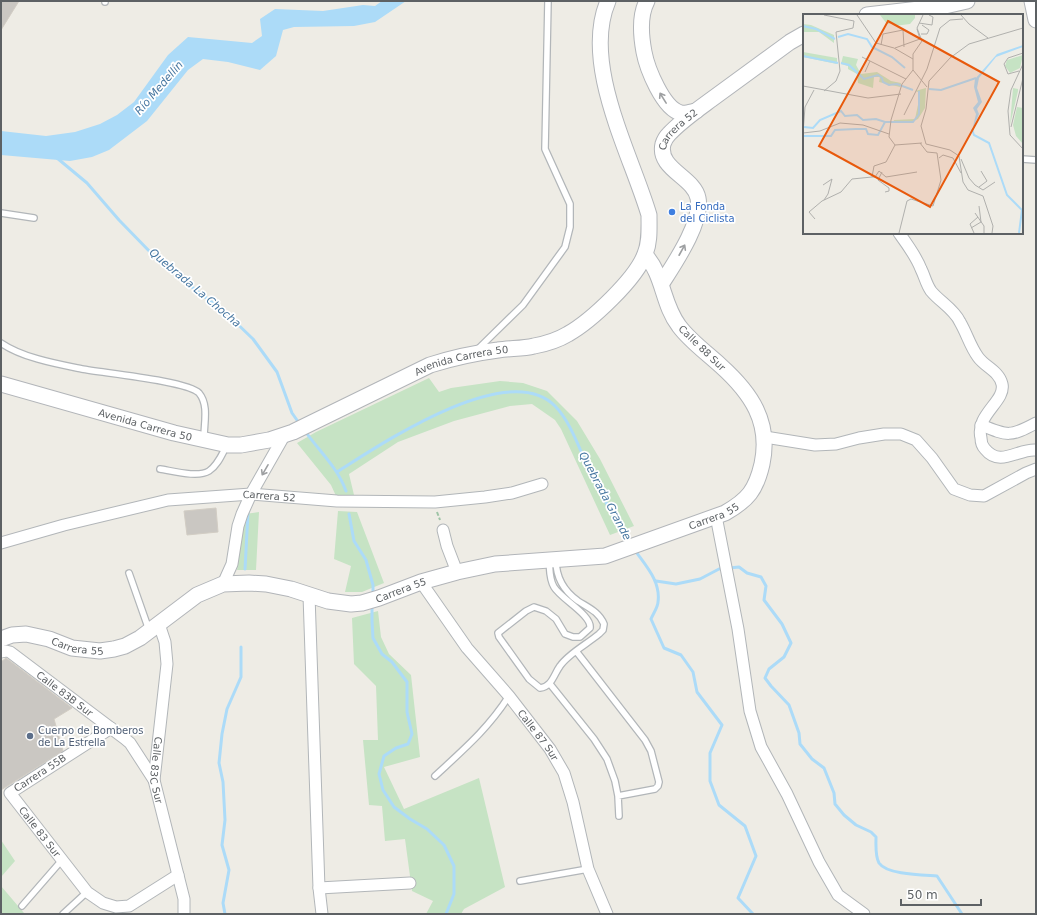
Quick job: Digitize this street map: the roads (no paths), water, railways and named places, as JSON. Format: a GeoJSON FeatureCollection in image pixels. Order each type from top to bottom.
{"type":"FeatureCollection","features":[{"type":"Feature","properties":{"kind":"street","name":"Avenida Carrera 50"},"geometry":{"type":"LineString","coordinates":[[1,384],[166,431],[203,440],[228,445],[254,444],[289,434],[430,365],[473,354],[533,347],[568,334],[588,320],[605,305],[638,268],[649,244],[649,216],[608,98],[600,50],[601,26],[608,1]]}},
{"type":"Feature","properties":{"kind":"street"},"geometry":{"type":"LineString","coordinates":[[647,1],[644,8],[642,22],[642,38],[644,54],[656,85],[662,98],[668,106],[682,114],[696,112]]}},
{"type":"Feature","properties":{"kind":"street"},"geometry":{"type":"LineString","coordinates":[[876,14],[945,6],[967,1]]}},
{"type":"Feature","properties":{"kind":"street"},"geometry":{"type":"LineString","coordinates":[[1032,1],[1036,20]]}},
{"type":"Feature","properties":{"kind":"street","name":"Carrera 52"},"geometry":{"type":"LineString","coordinates":[[662,284],[683,250],[695,222],[699,206],[698,197],[695,190],[666,160],[662,146],[664,141],[669,134],[696,112],[790,42],[803,35]]}},
{"type":"Feature","properties":{"kind":"street"},"geometry":{"type":"LineString","coordinates":[[900,234],[913,254],[930,289],[960,321],[971,348],[979,360],[997,374],[1002,382],[1000,397],[989,409],[981,425],[980,435],[982,446],[993,456],[1003,457],[1030,450],[1036,450]]}},
{"type":"Feature","properties":{"kind":"street","name":"Calle 88 Sur"},"geometry":{"type":"LineString","coordinates":[[645,255],[652,262],[662,284],[674,319],[685,333],[737,380],[756,409],[762,423],[765,437]]}},
{"type":"Feature","properties":{"kind":"street"},"geometry":{"type":"LineString","coordinates":[[981,425],[999,433],[1011,434],[1021,431],[1036,423]]}},
{"type":"Feature","properties":{"kind":"street"},"geometry":{"type":"LineString","coordinates":[[223,584],[232,564],[238,526],[251,494],[289,434]]}},
{"type":"Feature","properties":{"kind":"street"},"geometry":{"type":"LineString","coordinates":[[765,437],[815,445],[836,444],[884,434],[901,434],[916,440],[932,458],[954,489],[970,495],[984,496],[1036,469]]}},
{"type":"Feature","properties":{"kind":"street","name":"Carrera 55"},"geometry":{"type":"LineString","coordinates":[[1,639],[12,635],[26,634],[49,639],[72,648],[100,651],[125,646],[155,628],[197,595],[223,584],[266,584],[340,604],[351,604],[362,603],[379,598],[421,582],[457,572],[495,564],[605,556],[716,516],[739,505],[754,490],[763,460],[765,437]]}},
{"type":"Feature","properties":{"kind":"street","name":"Carrera 52"},"geometry":{"type":"LineString","coordinates":[[1,543],[64,525],[168,500],[251,494],[337,501],[435,502],[512,493],[542,484]]}},
{"type":"Feature","properties":{"kind":"street"},"geometry":{"type":"LineString","coordinates":[[716,516],[744,666],[750,711],[761,747],[787,794],[819,862],[838,895],[864,914]]}},
{"type":"Feature","properties":{"kind":"street"},"geometry":{"type":"LineString","coordinates":[[443,530],[447,546],[457,572]]}},
{"type":"Feature","properties":{"kind":"street","name":"Calle 87 Sur"},"geometry":{"type":"LineString","coordinates":[[421,582],[467,648],[509,696],[550,749],[564,773],[576,813],[588,869],[607,914]]}},
{"type":"Feature","properties":{"kind":"street"},"geometry":{"type":"LineString","coordinates":[[309,595],[319,888],[322,914]]}},
{"type":"Feature","properties":{"kind":"street","name":"Calle 83C Sur"},"geometry":{"type":"LineString","coordinates":[[155,628],[165,642],[167,664],[154,780],[184,899],[184,914]]}},
{"type":"Feature","properties":{"kind":"street","name":"Calle 83B Sur"},"geometry":{"type":"LineString","coordinates":[[1,652],[10,652],[130,743],[154,780]]}},
{"type":"Feature","properties":{"kind":"street","name":"Carrera 55B"},"geometry":{"type":"LineString","coordinates":[[10,793],[111,728]]}},
{"type":"Feature","properties":{"kind":"street","name":"Calle 83 Sur"},"geometry":{"type":"LineString","coordinates":[[10,793],[62,860]]}},
{"type":"Feature","properties":{"kind":"street"},"geometry":{"type":"LineString","coordinates":[[62,860],[87,892],[103,903],[126,910],[178,876]]}},
{"type":"Feature","properties":{"kind":"street"},"geometry":{"type":"LineString","coordinates":[[319,888],[410,883]]}},
{"type":"Feature","properties":{"kind":"lane"},"geometry":{"type":"LineString","coordinates":[[473,354],[523,305],[565,247],[570,227],[570,204],[544,150],[548,1]]}},
{"type":"Feature","properties":{"kind":"lane"},"geometry":{"type":"LineString","coordinates":[[1023,159],[1036,160]]}},
{"type":"Feature","properties":{"kind":"lane"},"geometry":{"type":"LineString","coordinates":[[1,213],[34,218]]}},
{"type":"Feature","properties":{"kind":"lane"},"geometry":{"type":"LineString","coordinates":[[1,343],[10,349],[35,358],[82,369],[145,378],[190,387],[198,392],[204,401],[203,440]]}},
{"type":"Feature","properties":{"kind":"lane"},"geometry":{"type":"LineString","coordinates":[[160,469],[192,474],[203,473],[210,470],[219,461],[228,445]]}},
{"type":"Feature","properties":{"kind":"lane"},"geometry":{"type":"LineString","coordinates":[[553,560],[558,578],[564,587],[576,599],[597,613],[604,624],[603,630],[599,634],[566,658],[550,684],[544,688],[540,688],[534,684],[520,667],[499,637],[498,633],[526,611],[534,607],[546,610],[556,619],[565,634],[573,637],[580,637],[590,628],[591,624],[588,619],[565,600],[554,587],[551,580],[553,560]]}},
{"type":"Feature","properties":{"kind":"lane"},"geometry":{"type":"LineString","coordinates":[[129,573],[155,628]]}},
{"type":"Feature","properties":{"kind":"lane"},"geometry":{"type":"LineString","coordinates":[[576,651],[645,740],[651,751],[659,782],[658,786],[655,789],[618,796]]}},
{"type":"Feature","properties":{"kind":"lane"},"geometry":{"type":"LineString","coordinates":[[550,684],[601,748],[612,770],[618,796],[619,816]]}},
{"type":"Feature","properties":{"kind":"lane"},"geometry":{"type":"LineString","coordinates":[[435,776],[473,742],[499,712],[509,696]]}},
{"type":"Feature","properties":{"kind":"lane","name":"Calle 83 Sur"},"geometry":{"type":"LineString","coordinates":[[22,906],[62,860]]}},
{"type":"Feature","properties":{"kind":"lane"},"geometry":{"type":"LineString","coordinates":[[520,882],[588,869]]}},
{"type":"Feature","properties":{"kind":"lane"},"geometry":{"type":"LineString","coordinates":[[64,914],[87,892]]}},
{"type":"Feature","properties":{"kind":"water","name":"Río Medellín"},"geometry":{"type":"Polygon","coordinates":[[[382,1],[406,1],[375,22],[354,26],[294,27],[283,30],[276,56],[260,70],[228,62],[203,59],[188,70],[147,121],[109,150],[92,157],[70,161],[1,155],[1,131],[46,136],[75,132],[100,124],[117,115],[134,102],[168,55],[188,37],[252,43],[262,36],[260,19],[275,9],[323,11],[363,5],[375,6],[382,1]]]}},
{"type":"Feature","properties":{"kind":"waterway","name":"Quebrada La Chocha"},"geometry":{"type":"LineString","coordinates":[[57,158],[87,183],[119,220],[155,257],[226,313],[253,339],[277,372],[292,413],[299,423]]}},
{"type":"Feature","properties":{"kind":"waterway","name":"Quebrada Grande"},"geometry":{"type":"LineString","coordinates":[[337,472],[383,443],[445,410],[477,398],[507,392],[534,394],[555,406],[565,419],[601,493],[629,543]]}},
{"type":"Feature","properties":{"kind":"waterway"},"geometry":{"type":"LineString","coordinates":[[305,431],[333,467],[346,491]]}},
{"type":"Feature","properties":{"kind":"waterway","name":"Quebrada La Chocha"},"geometry":{"type":"LineString","coordinates":[[245,569],[248,513]]}},
{"type":"Feature","properties":{"kind":"waterway"},"geometry":{"type":"LineString","coordinates":[[349,514],[354,541],[366,560],[373,585],[373,594]]}},
{"type":"Feature","properties":{"kind":"waterway","name":"Quebrada Grande"},"geometry":{"type":"LineString","coordinates":[[634,549],[655,580],[658,594],[658,604],[651,619],[664,648],[681,655],[693,672],[697,692],[722,725],[710,753],[710,781],[719,805],[745,826],[756,856],[738,898],[753,914]]}},
{"type":"Feature","properties":{"kind":"waterway"},"geometry":{"type":"LineString","coordinates":[[656,581],[676,584],[700,579],[719,569],[739,567],[747,573],[761,577],[766,586],[764,600],[782,624],[791,643],[784,657],[769,669],[765,678],[789,705],[799,733],[800,744],[812,759],[824,768],[834,793],[835,804],[844,815],[856,825],[871,832],[876,837],[877,857],[879,863],[883,867],[906,874],[937,876],[962,914]]}},
{"type":"Feature","properties":{"kind":"waterway"},"geometry":{"type":"LineString","coordinates":[[372,604],[373,638],[382,654],[392,662],[407,682],[407,712],[412,734],[408,744],[396,748],[384,756],[379,774],[383,790],[394,807],[427,829],[444,845],[454,866],[454,894],[446,914]]}},
{"type":"Feature","properties":{"kind":"waterway","name":"Quebrada La Chocha"},"geometry":{"type":"LineString","coordinates":[[225,914],[223,903],[229,870],[222,845],[225,820],[223,782],[219,763],[222,734],[227,709],[241,677],[241,647]]}},
{"type":"Feature","properties":{"kind":"place","name":"La Fonda del Ciclista"},"geometry":{"type":"Point","coordinates":[672,212]}},
{"type":"Feature","properties":{"kind":"place","name":"Cuerpo de Bomberos de La Estrella"},"geometry":{"type":"Point","coordinates":[30,736]}}]}
